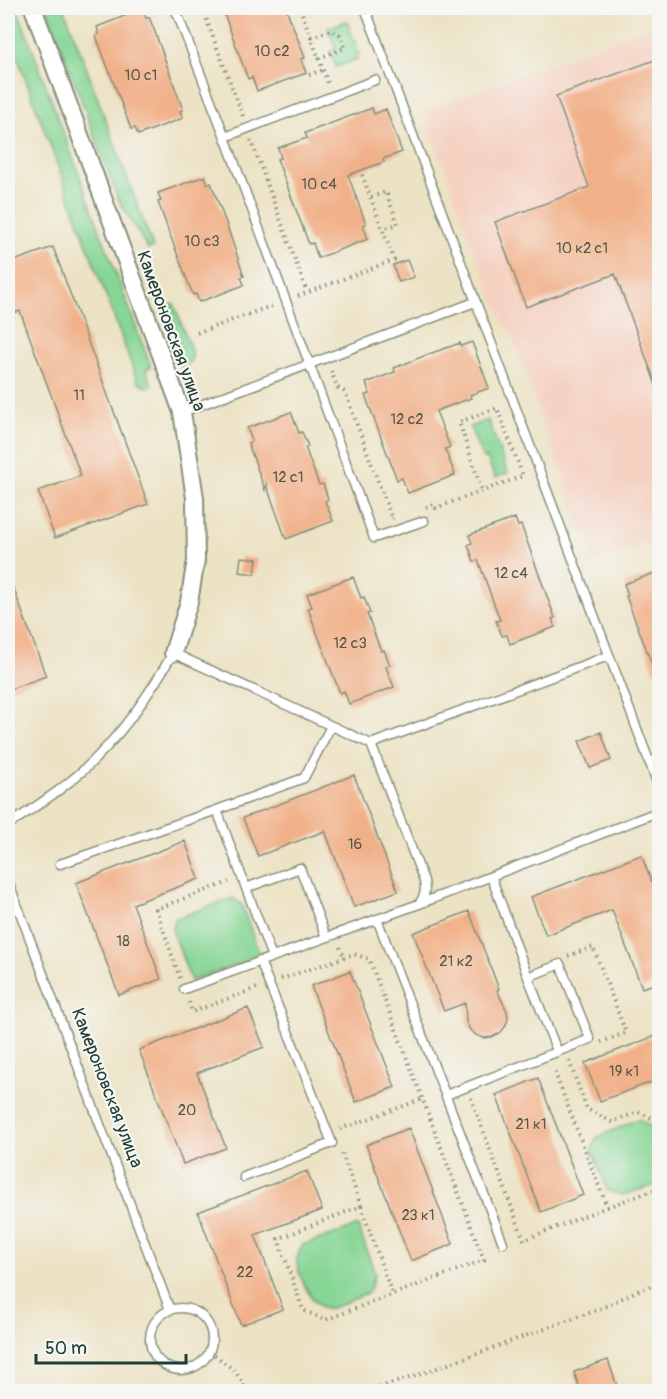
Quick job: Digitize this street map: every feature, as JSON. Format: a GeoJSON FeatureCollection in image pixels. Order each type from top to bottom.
{"type":"FeatureCollection","features":[{"type":"Feature","properties":{"kind":"street","name":"Камероновская улица"},"geometry":{"type":"LineString","coordinates":[[33,8],[182,412],[195,498],[196,550],[189,602],[173,653]]}},
{"type":"Feature","properties":{"kind":"lane"},"geometry":{"type":"LineString","coordinates":[[175,8],[374,538],[424,521]]}},
{"type":"Feature","properties":{"kind":"lane"},"geometry":{"type":"LineString","coordinates":[[365,8],[660,790]]}},
{"type":"Feature","properties":{"kind":"lane"},"geometry":{"type":"LineString","coordinates":[[225,137],[375,80]]}},
{"type":"Feature","properties":{"kind":"lane"},"geometry":{"type":"LineString","coordinates":[[182,412],[475,302]]}},
{"type":"Feature","properties":{"kind":"lane"},"geometry":{"type":"LineString","coordinates":[[173,653],[371,744],[424,880],[426,889],[419,904]]}},
{"type":"Feature","properties":{"kind":"lane","name":"Камероновская улица"},"geometry":{"type":"LineString","coordinates":[[8,825],[41,804],[96,758],[153,689],[173,653]]}},
{"type":"Feature","properties":{"kind":"lane"},"geometry":{"type":"LineString","coordinates":[[371,744],[608,656]]}},
{"type":"Feature","properties":{"kind":"lane"},"geometry":{"type":"LineString","coordinates":[[60,864],[304,778],[331,726]]}},
{"type":"Feature","properties":{"kind":"lane"},"geometry":{"type":"LineString","coordinates":[[649,762],[660,758]]}},
{"type":"Feature","properties":{"kind":"lane"},"geometry":{"type":"LineString","coordinates":[[217,810],[272,957]]}},
{"type":"Feature","properties":{"kind":"lane"},"geometry":{"type":"LineString","coordinates":[[184,989],[419,904],[660,811]]}},
{"type":"Feature","properties":{"kind":"lane"},"geometry":{"type":"LineString","coordinates":[[246,888],[300,868],[331,936]]}},
{"type":"Feature","properties":{"kind":"lane"},"geometry":{"type":"LineString","coordinates":[[490,876],[528,977],[563,1052]]}},
{"type":"Feature","properties":{"kind":"lane","name":"Камероновская улица"},"geometry":{"type":"LineString","coordinates":[[8,881],[170,1310]]}},
{"type":"Feature","properties":{"kind":"lane"},"geometry":{"type":"LineString","coordinates":[[377,919],[503,1243]]}},
{"type":"Feature","properties":{"kind":"lane"},"geometry":{"type":"LineString","coordinates":[[244,1177],[332,1143],[260,962]]}},
{"type":"Feature","properties":{"kind":"lane"},"geometry":{"type":"LineString","coordinates":[[446,1095],[563,1052],[590,1039],[560,964],[528,977]]}},
{"type":"Feature","properties":{"kind":"lane"},"geometry":{"type":"LineString","coordinates":[[180,1307],[190,1309],[199,1313],[212,1330],[213,1340],[210,1351],[197,1366],[188,1370],[167,1367],[153,1353],[150,1332],[160,1315],[180,1307]]}},
{"type":"Feature","properties":{"kind":"path"},"geometry":{"type":"LineString","coordinates":[[202,8],[308,292]]}},
{"type":"Feature","properties":{"kind":"path"},"geometry":{"type":"LineString","coordinates":[[300,8],[333,96]]}},
{"type":"Feature","properties":{"kind":"path"},"geometry":{"type":"LineString","coordinates":[[311,37],[331,30],[340,35],[345,48],[319,58]]}},
{"type":"Feature","properties":{"kind":"path"},"geometry":{"type":"LineString","coordinates":[[309,75],[323,70]]}},
{"type":"Feature","properties":{"kind":"path"},"geometry":{"type":"LineString","coordinates":[[197,333],[394,261],[362,172]]}},
{"type":"Feature","properties":{"kind":"path"},"geometry":{"type":"LineString","coordinates":[[371,197],[386,192],[398,224],[383,229]]}},
{"type":"Feature","properties":{"kind":"path"},"geometry":{"type":"LineString","coordinates":[[338,388],[345,392],[392,519],[403,515]]}},
{"type":"Feature","properties":{"kind":"path"},"geometry":{"type":"LineString","coordinates":[[424,507],[434,504],[436,508],[523,476],[497,408],[459,422],[482,490]]}},
{"type":"Feature","properties":{"kind":"path"},"geometry":{"type":"LineString","coordinates":[[242,877],[156,909],[192,1012],[354,954],[369,959],[484,1260],[325,1320],[303,1310],[278,1239],[361,1206]]}},
{"type":"Feature","properties":{"kind":"path"},"geometry":{"type":"LineString","coordinates":[[331,936],[344,957]]}},
{"type":"Feature","properties":{"kind":"path"},"geometry":{"type":"LineString","coordinates":[[564,958],[593,947],[626,1033],[596,1044]]}},
{"type":"Feature","properties":{"kind":"path"},"geometry":{"type":"LineString","coordinates":[[608,1206],[551,1061],[563,1052],[587,1109],[612,1122],[638,1112],[660,1122]]}},
{"type":"Feature","properties":{"kind":"path"},"geometry":{"type":"LineString","coordinates":[[470,1092],[524,1240],[660,1188]]}},
{"type":"Feature","properties":{"kind":"path"},"geometry":{"type":"LineString","coordinates":[[334,1132],[423,1099]]}},
{"type":"Feature","properties":{"kind":"path"},"geometry":{"type":"LineString","coordinates":[[338,1142],[392,1294]]}},
{"type":"Feature","properties":{"kind":"path"},"geometry":{"type":"LineString","coordinates":[[362,1392],[407,1379],[600,1309],[641,1289],[660,1284]]}},
{"type":"Feature","properties":{"kind":"path"},"geometry":{"type":"LineString","coordinates":[[210,1351],[236,1372],[247,1392]]}},
{"type":"Feature","properties":{"kind":"shaded area"},"geometry":{"type":"Polygon","coordinates":[[[659,24],[659,538],[595,563],[512,337],[494,302],[423,111],[659,24]]]}},
{"type":"Feature","properties":{"kind":"green space"},"geometry":{"type":"Polygon","coordinates":[[[8,8],[17,8],[151,367],[146,369],[152,386],[147,387],[138,382],[8,32],[8,8]]]}},
{"type":"Feature","properties":{"kind":"green space"},"geometry":{"type":"Polygon","coordinates":[[[47,8],[64,8],[153,247],[148,249],[118,199],[47,8]]]}},
{"type":"Feature","properties":{"kind":"green space"},"geometry":{"type":"Polygon","coordinates":[[[347,21],[359,54],[356,55],[357,59],[336,67],[330,51],[336,49],[328,28],[347,21]]]}},
{"type":"Feature","properties":{"kind":"green space"},"geometry":{"type":"Polygon","coordinates":[[[174,304],[193,355],[189,364],[181,367],[169,305],[174,304]]]}},
{"type":"Feature","properties":{"kind":"green space"},"geometry":{"type":"Polygon","coordinates":[[[488,420],[508,473],[495,478],[487,458],[483,459],[470,427],[488,420]]]}},
{"type":"Feature","properties":{"kind":"green space"},"geometry":{"type":"Polygon","coordinates":[[[233,898],[242,905],[260,956],[191,981],[172,929],[176,918],[233,898]]]}},
{"type":"Feature","properties":{"kind":"green space"},"geometry":{"type":"Polygon","coordinates":[[[638,1119],[659,1131],[659,1184],[623,1195],[608,1191],[592,1151],[596,1138],[638,1119]]]}},
{"type":"Feature","properties":{"kind":"green space"},"geometry":{"type":"Polygon","coordinates":[[[358,1226],[375,1274],[369,1292],[330,1308],[324,1307],[313,1299],[304,1284],[297,1263],[299,1252],[302,1245],[358,1226]]]}},
{"type":"Feature","properties":{"kind":"building"},"geometry":{"type":"Polygon","coordinates":[[[222,8],[286,8],[305,58],[301,59],[306,73],[257,91],[252,77],[248,79],[222,8]]]}},
{"type":"Feature","properties":{"kind":"building"},"geometry":{"type":"Polygon","coordinates":[[[142,9],[146,18],[149,17],[155,32],[183,110],[180,111],[183,118],[138,135],[135,128],[131,129],[96,36],[99,34],[97,27],[142,9]]]}},
{"type":"Feature","properties":{"kind":"building"},"geometry":{"type":"Polygon","coordinates":[[[660,58],[660,390],[658,390],[615,274],[526,307],[495,222],[589,187],[556,96],[660,58]]]}},
{"type":"Feature","properties":{"kind":"building"},"geometry":{"type":"Polygon","coordinates":[[[372,108],[374,114],[386,109],[402,152],[383,159],[384,162],[348,175],[366,224],[363,225],[368,239],[318,258],[313,243],[309,244],[277,159],[281,158],[278,148],[307,138],[305,133],[372,108]]]}},
{"type":"Feature","properties":{"kind":"building"},"geometry":{"type":"Polygon","coordinates":[[[205,176],[208,184],[211,183],[226,223],[244,276],[241,277],[244,285],[199,302],[196,294],[193,295],[170,235],[158,202],[161,201],[158,193],[205,176]]]}},
{"type":"Feature","properties":{"kind":"building"},"geometry":{"type":"Polygon","coordinates":[[[53,247],[148,504],[55,538],[38,491],[81,476],[20,311],[8,315],[8,263],[53,247]]]}},
{"type":"Feature","properties":{"kind":"building"},"geometry":{"type":"Polygon","coordinates":[[[407,260],[414,277],[399,282],[393,265],[407,260]]]}},
{"type":"Feature","properties":{"kind":"building"},"geometry":{"type":"Polygon","coordinates":[[[472,342],[489,388],[470,395],[471,398],[436,411],[450,447],[445,449],[455,475],[408,493],[402,478],[397,480],[365,395],[370,394],[366,383],[395,372],[394,368],[429,354],[460,343],[461,346],[472,342]]]}},
{"type":"Feature","properties":{"kind":"building"},"geometry":{"type":"Polygon","coordinates":[[[291,412],[299,433],[302,432],[308,446],[305,447],[319,485],[323,484],[328,499],[325,501],[333,521],[286,539],[248,443],[252,441],[247,428],[291,412]]]}},
{"type":"Feature","properties":{"kind":"building"},"geometry":{"type":"Polygon","coordinates":[[[515,518],[518,526],[521,525],[555,618],[552,619],[555,627],[510,644],[507,635],[502,636],[496,621],[500,620],[478,560],[474,561],[468,545],[472,543],[469,535],[515,518]]]}},
{"type":"Feature","properties":{"kind":"building"},"geometry":{"type":"Polygon","coordinates":[[[241,557],[257,559],[255,574],[239,572],[241,557]]]}},
{"type":"Feature","properties":{"kind":"building"},"geometry":{"type":"Polygon","coordinates":[[[660,571],[660,680],[658,680],[626,596],[628,595],[624,584],[660,571]]]}},
{"type":"Feature","properties":{"kind":"building"},"geometry":{"type":"Polygon","coordinates":[[[8,576],[46,676],[8,690],[8,576]]]}},
{"type":"Feature","properties":{"kind":"building"},"geometry":{"type":"Polygon","coordinates":[[[353,577],[361,598],[364,597],[370,613],[367,614],[381,651],[384,650],[390,665],[386,667],[394,687],[349,704],[344,691],[340,693],[314,625],[308,608],[312,607],[307,594],[353,577]]]}},
{"type":"Feature","properties":{"kind":"building"},"geometry":{"type":"Polygon","coordinates":[[[601,732],[611,760],[590,768],[579,741],[601,732]]]}},
{"type":"Feature","properties":{"kind":"building"},"geometry":{"type":"Polygon","coordinates":[[[354,775],[398,891],[354,907],[325,831],[258,856],[243,818],[354,775]]]}},
{"type":"Feature","properties":{"kind":"building"},"geometry":{"type":"Polygon","coordinates":[[[185,841],[199,879],[133,904],[161,979],[119,995],[76,883],[185,841]]]}},
{"type":"Feature","properties":{"kind":"building"},"geometry":{"type":"Polygon","coordinates":[[[641,855],[660,903],[660,982],[642,988],[612,910],[546,935],[531,897],[641,855]]]}},
{"type":"Feature","properties":{"kind":"building"},"geometry":{"type":"Polygon","coordinates":[[[469,911],[499,989],[497,990],[507,1011],[508,1019],[505,1027],[492,1037],[484,1038],[470,1030],[466,1022],[465,1003],[444,1011],[413,933],[469,911]]]}},
{"type":"Feature","properties":{"kind":"building"},"geometry":{"type":"Polygon","coordinates":[[[350,971],[395,1087],[356,1102],[311,986],[350,971]]]}},
{"type":"Feature","properties":{"kind":"building"},"geometry":{"type":"Polygon","coordinates":[[[248,1008],[264,1047],[197,1073],[226,1148],[183,1164],[139,1050],[248,1008]]]}},
{"type":"Feature","properties":{"kind":"building"},"geometry":{"type":"Polygon","coordinates":[[[660,1034],[660,1079],[600,1101],[585,1063],[660,1034]]]}},
{"type":"Feature","properties":{"kind":"building"},"geometry":{"type":"Polygon","coordinates":[[[538,1078],[583,1195],[541,1212],[496,1095],[538,1078]]]}},
{"type":"Feature","properties":{"kind":"building"},"geometry":{"type":"Polygon","coordinates":[[[409,1128],[453,1244],[411,1261],[366,1145],[409,1128]]]}},
{"type":"Feature","properties":{"kind":"building"},"geometry":{"type":"Polygon","coordinates":[[[307,1171],[322,1210],[255,1235],[283,1309],[241,1325],[198,1212],[307,1171]]]}},
{"type":"Feature","properties":{"kind":"building"},"geometry":{"type":"Polygon","coordinates":[[[608,1360],[619,1392],[581,1392],[574,1372],[608,1360]]]}}]}
